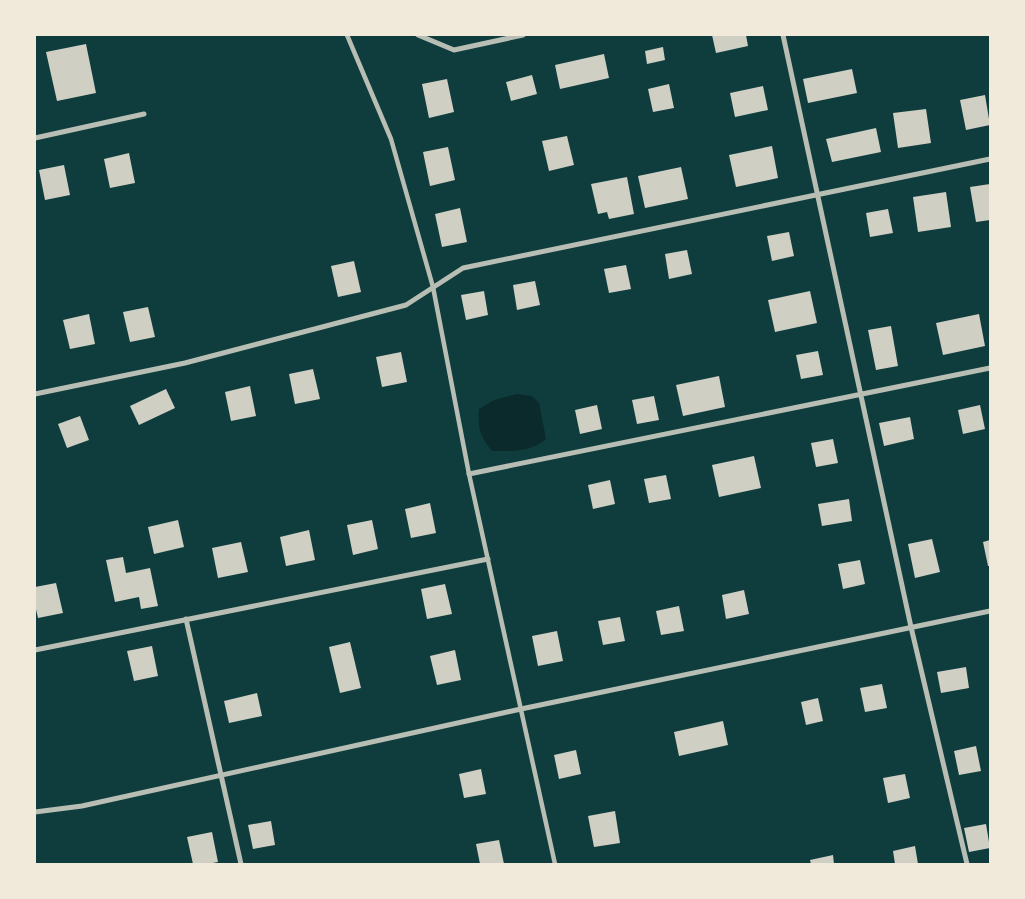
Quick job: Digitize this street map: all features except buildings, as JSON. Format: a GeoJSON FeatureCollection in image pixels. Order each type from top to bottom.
{"type":"FeatureCollection","features":[{"type":"Feature","properties":{"kind":"street"},"geometry":{"type":"LineString","coordinates":[[347,35],[391,139],[433,287],[469,474],[555,864]]}},
{"type":"Feature","properties":{"kind":"street"},"geometry":{"type":"LineString","coordinates":[[418,35],[454,50],[522,35]]}},
{"type":"Feature","properties":{"kind":"street"},"geometry":{"type":"LineString","coordinates":[[783,35],[911,627],[967,864]]}},
{"type":"Feature","properties":{"kind":"street"},"geometry":{"type":"LineString","coordinates":[[35,138],[144,114]]}},
{"type":"Feature","properties":{"kind":"street"},"geometry":{"type":"LineString","coordinates":[[35,394],[185,363],[406,305],[463,268],[990,159]]}},
{"type":"Feature","properties":{"kind":"street"},"geometry":{"type":"LineString","coordinates":[[469,474],[990,368]]}},
{"type":"Feature","properties":{"kind":"street"},"geometry":{"type":"LineString","coordinates":[[35,650],[488,559]]}},
{"type":"Feature","properties":{"kind":"street"},"geometry":{"type":"LineString","coordinates":[[35,812],[82,806],[521,708],[990,611]]}},
{"type":"Feature","properties":{"kind":"street"},"geometry":{"type":"LineString","coordinates":[[186,619],[241,864]]}},
{"type":"Feature","properties":{"kind":"water"},"geometry":{"type":"Polygon","coordinates":[[[517,394],[532,396],[539,403],[546,439],[527,449],[492,451],[481,432],[479,409],[494,400],[517,394]]]}}]}
